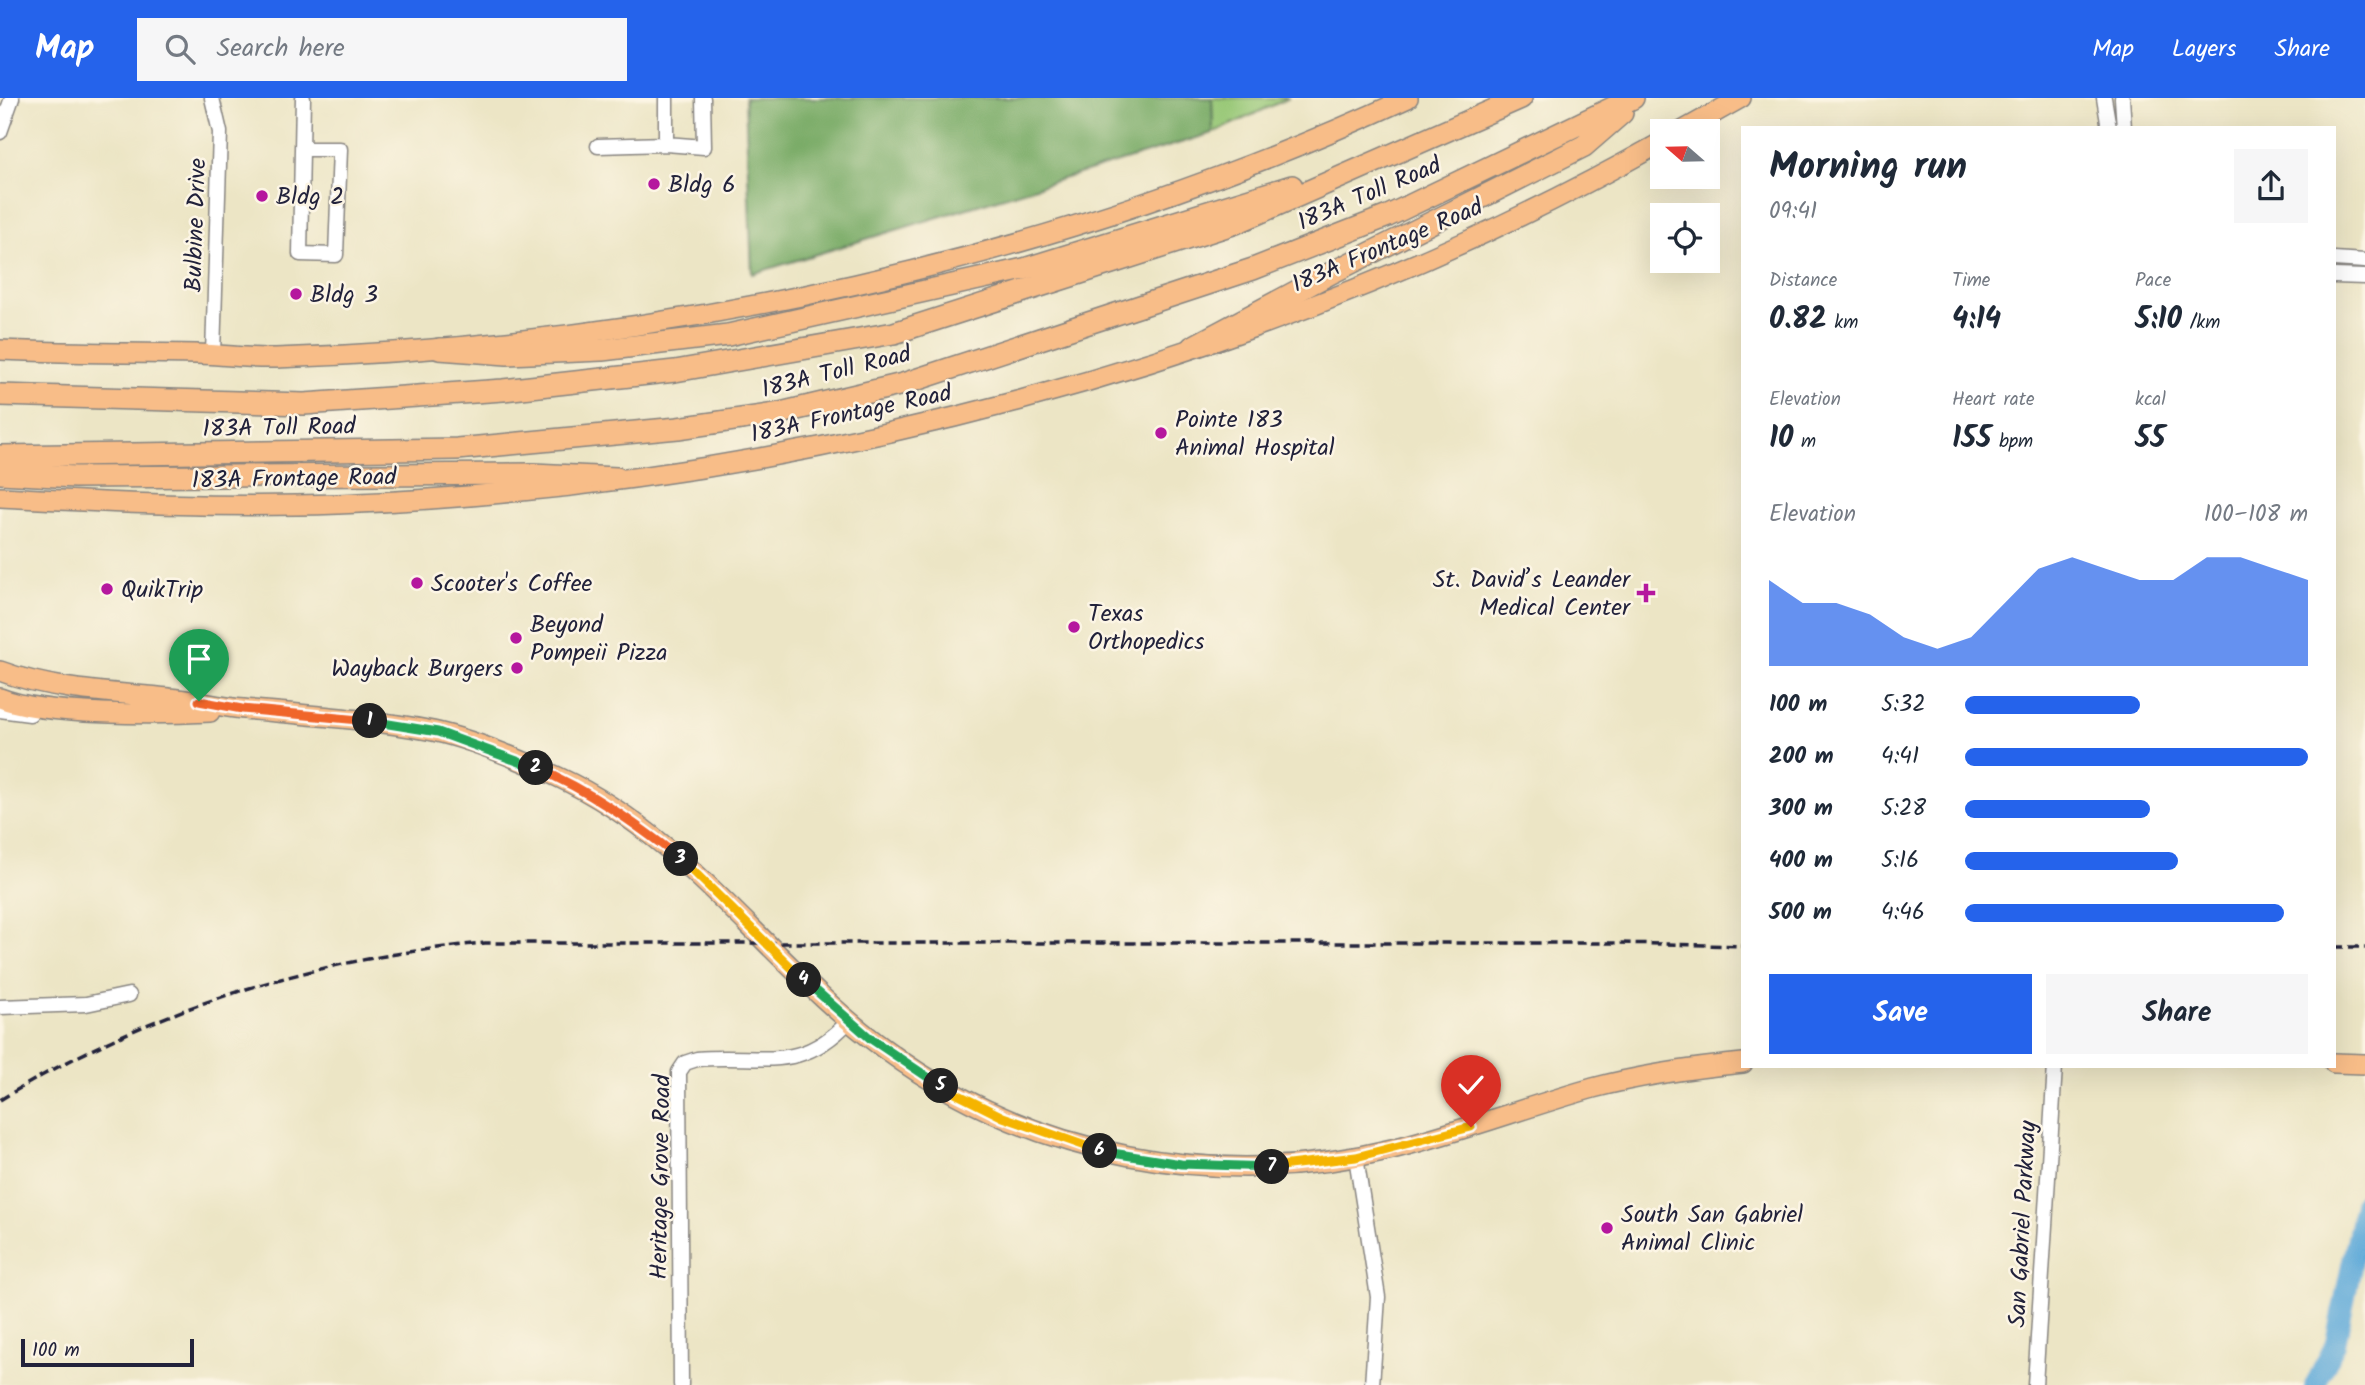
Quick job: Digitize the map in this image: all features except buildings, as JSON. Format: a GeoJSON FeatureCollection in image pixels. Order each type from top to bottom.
{"type":"FeatureCollection","features":[{"type":"Feature","properties":{"kind":"highway","name":"183A Toll Road"},"geometry":{"type":"LineString","coordinates":[[0,395],[304,404],[503,390],[676,371],[894,333],[1236,223],[1521,98]]}},
{"type":"Feature","properties":{"kind":"highway","name":"183A Toll Road"},"geometry":{"type":"LineString","coordinates":[[0,456],[457,449],[678,428],[776,414],[903,384],[1253,269],[1388,216],[1633,98]]}},
{"type":"Feature","properties":{"kind":"highway"},"geometry":{"type":"LineString","coordinates":[[1192,347],[1333,272],[1584,146],[1639,98]]}},
{"type":"Feature","properties":{"kind":"highway"},"geometry":{"type":"LineString","coordinates":[[439,349],[507,354],[602,350],[728,335],[1024,269],[1410,148]]}},
{"type":"Feature","properties":{"kind":"highway"},"geometry":{"type":"LineString","coordinates":[[0,472],[75,477],[533,474],[617,478]]}},
{"type":"Feature","properties":{"kind":"main road"},"geometry":{"type":"LineString","coordinates":[[3,351],[213,354],[270,358],[439,349],[589,333],[697,316],[800,297],[919,269],[1077,224],[1201,182],[1408,98]]}},
{"type":"Feature","properties":{"kind":"main road"},"geometry":{"type":"LineString","coordinates":[[1703,119],[1741,98]]}},
{"type":"Feature","properties":{"kind":"main road","name":"183A Frontage Road"},"geometry":{"type":"LineString","coordinates":[[0,497],[137,505],[337,504],[565,487],[738,462],[846,442],[1029,397],[1192,347],[1317,303],[1562,195],[1650,148]]}},
{"type":"Feature","properties":{"kind":"main road"},"geometry":{"type":"LineString","coordinates":[[0,671],[29,681],[78,689],[199,701],[242,709],[354,719],[438,732],[562,779],[635,823],[694,869],[849,1021],[897,1058],[951,1091],[1003,1117],[1094,1149],[1159,1162],[1219,1167],[1296,1165],[1356,1157],[1433,1138],[1611,1084],[1661,1073],[1741,1063]]}},
{"type":"Feature","properties":{"kind":"main road"},"geometry":{"type":"LineString","coordinates":[[0,698],[54,709],[155,713],[242,709]]}},
{"type":"Feature","properties":{"kind":"main road"},"geometry":{"type":"LineString","coordinates":[[2336,1063],[2365,1064]]}},
{"type":"Feature","properties":{"kind":"street"},"geometry":{"type":"LineString","coordinates":[[0,132],[12,98]]}},
{"type":"Feature","properties":{"kind":"street","name":"Bulbine Drive"},"geometry":{"type":"LineString","coordinates":[[212,98],[220,132],[213,354]]}},
{"type":"Feature","properties":{"kind":"street"},"geometry":{"type":"LineString","coordinates":[[302,149],[340,149],[336,255],[300,254],[302,149],[303,98]]}},
{"type":"Feature","properties":{"kind":"street"},"geometry":{"type":"LineString","coordinates":[[666,98],[666,144]]}},
{"type":"Feature","properties":{"kind":"street"},"geometry":{"type":"LineString","coordinates":[[598,146],[666,144],[704,147],[704,98]]}},
{"type":"Feature","properties":{"kind":"street"},"geometry":{"type":"LineString","coordinates":[[2104,98],[2109,126]]}},
{"type":"Feature","properties":{"kind":"street"},"geometry":{"type":"LineString","coordinates":[[2122,98],[2124,126]]}},
{"type":"Feature","properties":{"kind":"street"},"geometry":{"type":"LineString","coordinates":[[2336,259],[2365,261]]}},
{"type":"Feature","properties":{"kind":"street"},"geometry":{"type":"LineString","coordinates":[[2336,276],[2365,277]]}},
{"type":"Feature","properties":{"kind":"street"},"geometry":{"type":"LineString","coordinates":[[0,710],[33,714],[54,709]]}},
{"type":"Feature","properties":{"kind":"street"},"geometry":{"type":"LineString","coordinates":[[0,1007],[86,1004],[129,995]]}},
{"type":"Feature","properties":{"kind":"street","name":"Heritage Grove Road"},"geometry":{"type":"LineString","coordinates":[[681,1385],[680,1072],[685,1063],[697,1059],[783,1058],[810,1053],[830,1042],[849,1021]]}},
{"type":"Feature","properties":{"kind":"street","name":"San Gabriel Parkway"},"geometry":{"type":"LineString","coordinates":[[2035,1385],[2055,1068]]}},
{"type":"Feature","properties":{"kind":"street"},"geometry":{"type":"LineString","coordinates":[[1356,1157],[1377,1289],[1372,1385]]}},
{"type":"Feature","properties":{"kind":"green space"},"geometry":{"type":"Polygon","coordinates":[[[745,98],[1212,98],[1213,133],[752,274],[745,98]]]}},
{"type":"Feature","properties":{"kind":"green space"},"geometry":{"type":"Polygon","coordinates":[[[1212,98],[1289,98],[1213,133],[1212,98]]]}},
{"type":"Feature","properties":{"kind":"waterway"},"geometry":{"type":"LineString","coordinates":[[2315,1385],[2335,1345],[2365,1202]]}},
{"type":"Feature","properties":{"kind":"railway"},"geometry":{"type":"LineString","coordinates":[[0,1100],[114,1039],[173,1014],[234,993],[357,961],[485,943],[1620,943],[1741,946]]}},
{"type":"Feature","properties":{"kind":"railway"},"geometry":{"type":"LineString","coordinates":[[2336,947],[2365,947]]}},
{"type":"Feature","properties":{"kind":"place","name":"Bldg 6"},"geometry":{"type":"Point","coordinates":[654,184]}},
{"type":"Feature","properties":{"kind":"place","name":"Bldg 2"},"geometry":{"type":"Point","coordinates":[262,196]}},
{"type":"Feature","properties":{"kind":"place","name":"Bldg 3"},"geometry":{"type":"Point","coordinates":[296,294]}},
{"type":"Feature","properties":{"kind":"place","name":"Pointe 183 Animal Hospital"},"geometry":{"type":"Point","coordinates":[1161,433]}},
{"type":"Feature","properties":{"kind":"place","name":"Scooter's Coffee"},"geometry":{"type":"Point","coordinates":[417,583]}},
{"type":"Feature","properties":{"kind":"place","name":"QuikTrip"},"geometry":{"type":"Point","coordinates":[107,589]}},
{"type":"Feature","properties":{"kind":"place","name":"St. David’s Leander Medical Center"},"geometry":{"type":"Point","coordinates":[1646,593]}},
{"type":"Feature","properties":{"kind":"place","name":"Texas Orthopedics"},"geometry":{"type":"Point","coordinates":[1074,627]}},
{"type":"Feature","properties":{"kind":"place","name":"Beyond Pompeii Pizza"},"geometry":{"type":"Point","coordinates":[516,638]}},
{"type":"Feature","properties":{"kind":"place","name":"Wayback Burgers"},"geometry":{"type":"Point","coordinates":[517,668]}},
{"type":"Feature","properties":{"kind":"place","name":"South San Gabriel Animal Clinic"},"geometry":{"type":"Point","coordinates":[1607,1228]}},
{"type":"Feature","properties":{"kind":"route"},"geometry":{"type":"LineString","coordinates":[[199,701],[242,709],[354,719],[438,732],[493,750],[562,779],[635,823],[694,869],[814,990],[888,1052],[924,1076],[980,1106],[1074,1143],[1117,1155],[1159,1162],[1219,1167],[1268,1167],[1356,1157],[1471,1127]]}}]}
